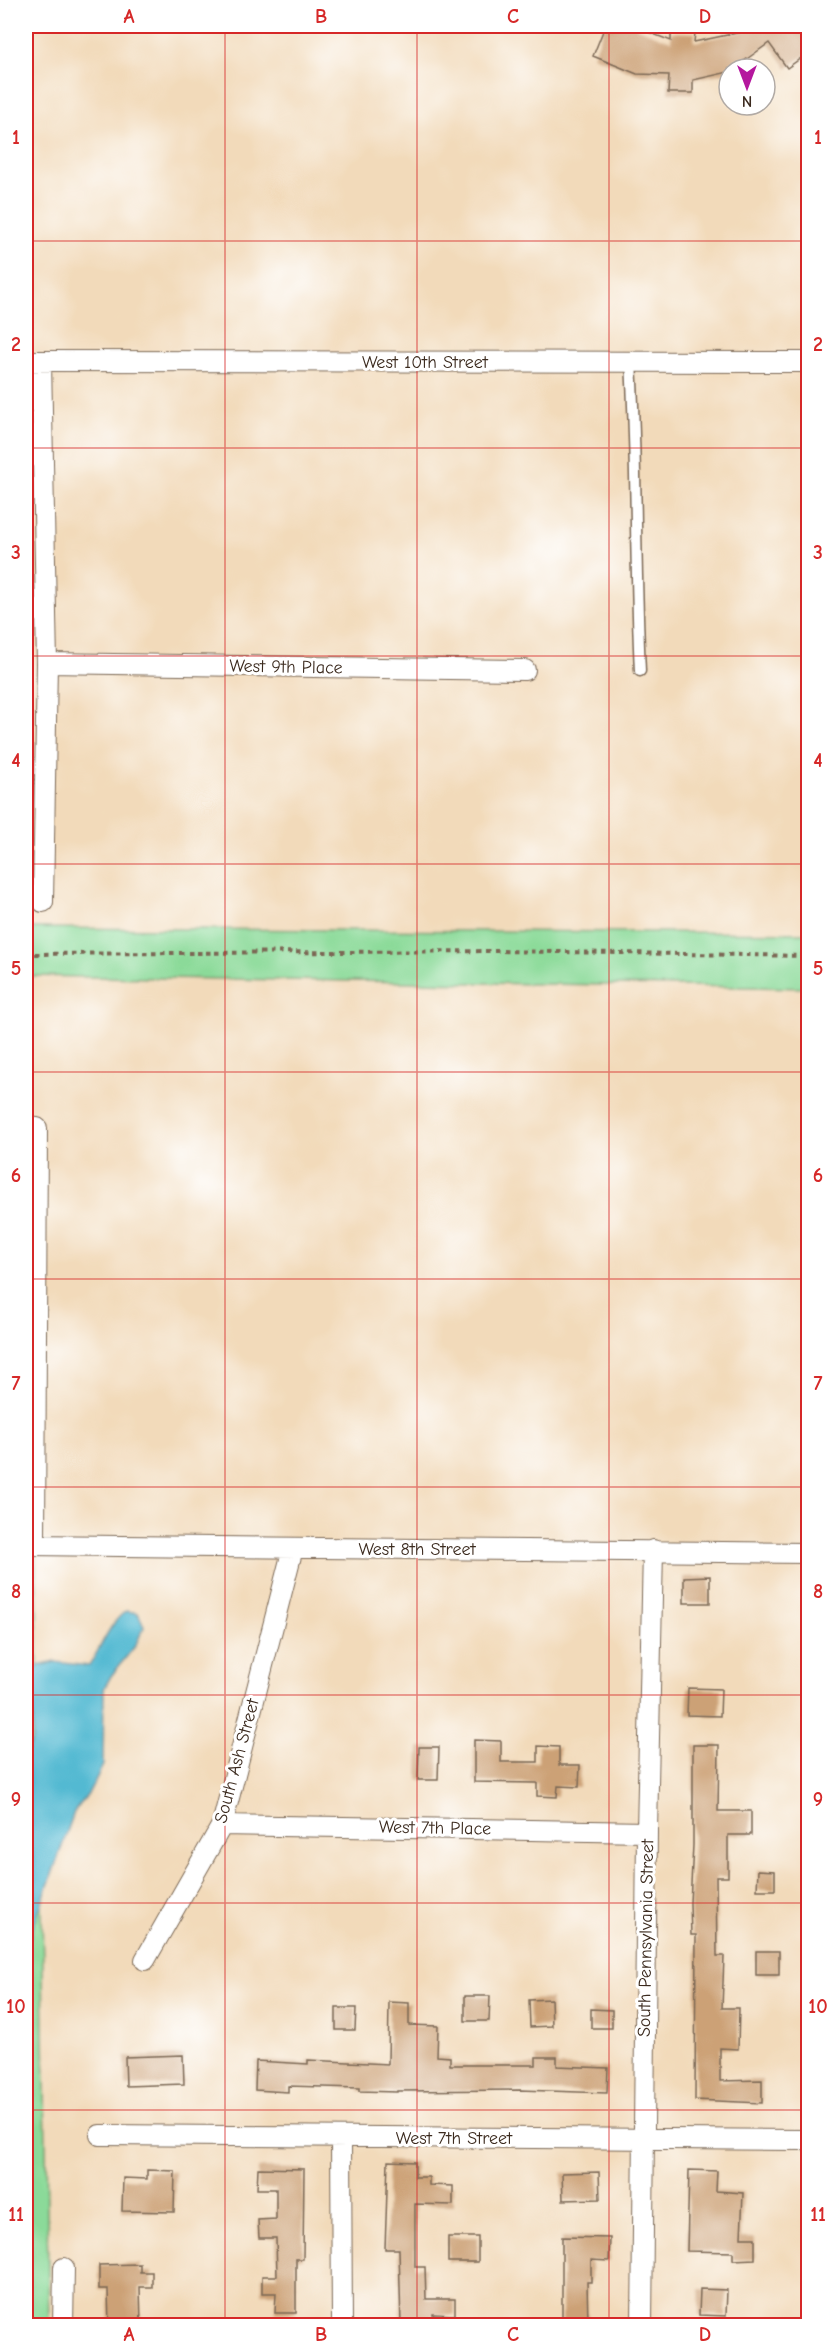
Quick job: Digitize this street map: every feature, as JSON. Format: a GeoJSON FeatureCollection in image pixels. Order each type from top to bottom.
{"type":"FeatureCollection","features":[{"type":"Feature","properties":{"kind":"street","name":"West 10th Street"},"geometry":{"type":"LineString","coordinates":[[33,361],[808,362]]}},
{"type":"Feature","properties":{"kind":"street"},"geometry":{"type":"LineString","coordinates":[[33,361],[47,663],[43,902]]}},
{"type":"Feature","properties":{"kind":"street","name":"West 9th Place"},"geometry":{"type":"LineString","coordinates":[[47,663],[525,670]]}},
{"type":"Feature","properties":{"kind":"street"},"geometry":{"type":"LineString","coordinates":[[26,1127],[37,1128],[30,1545]]}},
{"type":"Feature","properties":{"kind":"street","name":"West 8th Street"},"geometry":{"type":"LineString","coordinates":[[30,1545],[808,1553]]}},
{"type":"Feature","properties":{"kind":"street","name":"South Ash Street"},"geometry":{"type":"LineString","coordinates":[[145,1960],[222,1825],[292,1548]]}},
{"type":"Feature","properties":{"kind":"street","name":"South Pennsylvania Street"},"geometry":{"type":"LineString","coordinates":[[642,2325],[647,1832],[653,1550]]}},
{"type":"Feature","properties":{"kind":"street","name":"West 7th Place"},"geometry":{"type":"LineString","coordinates":[[222,1825],[647,1832]]}},
{"type":"Feature","properties":{"kind":"street","name":"West 7th Street"},"geometry":{"type":"LineString","coordinates":[[100,2134],[808,2140]]}},
{"type":"Feature","properties":{"kind":"street"},"geometry":{"type":"LineString","coordinates":[[341,2137],[342,2325]]}},
{"type":"Feature","properties":{"kind":"street"},"geometry":{"type":"LineString","coordinates":[[63,2325],[64,2268]]}},
{"type":"Feature","properties":{"kind":"lane"},"geometry":{"type":"LineString","coordinates":[[631,362],[640,671]]}},
{"type":"Feature","properties":{"kind":"path"},"geometry":{"type":"LineString","coordinates":[[26,954],[496,951],[808,956]]}},
{"type":"Feature","properties":{"kind":"green space"},"geometry":{"type":"Polygon","coordinates":[[[26,928],[808,933],[808,988],[26,976],[26,928]]]}},
{"type":"Feature","properties":{"kind":"green space"},"geometry":{"type":"Polygon","coordinates":[[[26,1553],[36,1553],[49,2326],[26,2325],[26,1553]]]}},
{"type":"Feature","properties":{"kind":"water"},"geometry":{"type":"Polygon","coordinates":[[[126,1611],[138,1613],[144,1627],[135,1646],[111,1676],[104,1689],[103,1765],[89,1793],[74,1812],[26,1948],[26,1755],[32,1737],[34,1676],[38,1666],[55,1662],[89,1666],[110,1629],[126,1611]]]}},
{"type":"Feature","properties":{"kind":"building"},"geometry":{"type":"Polygon","coordinates":[[[605,26],[633,26],[671,41],[671,32],[695,33],[694,42],[746,31],[754,26],[808,26],[808,53],[787,68],[769,43],[750,57],[717,57],[717,75],[693,80],[693,93],[668,93],[669,75],[637,74],[593,56],[605,26]]]}},
{"type":"Feature","properties":{"kind":"building"},"geometry":{"type":"Polygon","coordinates":[[[710,1576],[710,1603],[684,1603],[684,1577],[710,1576]]]}},
{"type":"Feature","properties":{"kind":"building"},"geometry":{"type":"Polygon","coordinates":[[[688,1688],[721,1689],[720,1716],[687,1715],[688,1688]]]}},
{"type":"Feature","properties":{"kind":"building"},"geometry":{"type":"Polygon","coordinates":[[[474,1740],[501,1741],[501,1762],[538,1762],[538,1746],[559,1747],[559,1765],[580,1765],[579,1787],[558,1786],[557,1797],[537,1796],[537,1783],[474,1782],[474,1740]]]}},
{"type":"Feature","properties":{"kind":"building"},"geometry":{"type":"Polygon","coordinates":[[[693,1745],[719,1745],[718,1811],[751,1811],[751,1835],[728,1835],[728,1877],[716,1877],[717,1956],[724,1956],[722,2008],[739,2008],[738,2049],[720,2048],[720,2081],[762,2080],[762,2103],[695,2100],[696,1935],[691,1935],[690,1903],[693,1845],[693,1745]]]}},
{"type":"Feature","properties":{"kind":"building"},"geometry":{"type":"Polygon","coordinates":[[[419,1747],[439,1747],[438,1780],[418,1780],[419,1747]]]}},
{"type":"Feature","properties":{"kind":"building"},"geometry":{"type":"Polygon","coordinates":[[[758,1870],[775,1871],[775,1890],[757,1890],[758,1870]]]}},
{"type":"Feature","properties":{"kind":"building"},"geometry":{"type":"Polygon","coordinates":[[[756,1951],[779,1951],[779,1975],[756,1975],[756,1951]]]}},
{"type":"Feature","properties":{"kind":"building"},"geometry":{"type":"Polygon","coordinates":[[[465,1996],[490,1996],[489,2021],[465,2021],[465,1996]]]}},
{"type":"Feature","properties":{"kind":"building"},"geometry":{"type":"Polygon","coordinates":[[[551,1999],[552,2026],[530,2027],[529,2000],[551,1999]]]}},
{"type":"Feature","properties":{"kind":"building"},"geometry":{"type":"Polygon","coordinates":[[[389,2002],[409,2003],[409,2025],[438,2026],[437,2056],[450,2057],[450,2065],[536,2065],[536,2057],[557,2057],[557,2066],[608,2068],[607,2093],[520,2090],[397,2092],[359,2091],[359,2088],[288,2086],[288,2092],[255,2090],[256,2061],[308,2064],[308,2060],[388,2064],[389,2002]]]}},
{"type":"Feature","properties":{"kind":"building"},"geometry":{"type":"Polygon","coordinates":[[[336,2008],[356,2008],[355,2030],[336,2030],[336,2008]]]}},
{"type":"Feature","properties":{"kind":"building"},"geometry":{"type":"Polygon","coordinates":[[[591,2009],[612,2010],[612,2028],[591,2028],[591,2009]]]}},
{"type":"Feature","properties":{"kind":"building"},"geometry":{"type":"Polygon","coordinates":[[[183,2055],[184,2084],[126,2086],[125,2057],[183,2055]]]}},
{"type":"Feature","properties":{"kind":"building"},"geometry":{"type":"Polygon","coordinates":[[[388,2161],[415,2162],[415,2177],[429,2177],[429,2185],[453,2186],[453,2205],[415,2204],[415,2267],[425,2267],[426,2299],[455,2299],[455,2315],[433,2314],[433,2325],[401,2325],[399,2249],[385,2249],[388,2161]]]}},
{"type":"Feature","properties":{"kind":"building"},"geometry":{"type":"Polygon","coordinates":[[[258,2168],[304,2169],[303,2259],[296,2259],[296,2313],[275,2313],[276,2293],[262,2293],[262,2276],[277,2276],[276,2238],[259,2238],[258,2220],[276,2219],[276,2189],[257,2189],[258,2168]]]}},
{"type":"Feature","properties":{"kind":"building"},"geometry":{"type":"Polygon","coordinates":[[[147,2170],[175,2171],[174,2212],[122,2211],[123,2178],[147,2179],[147,2170]]]}},
{"type":"Feature","properties":{"kind":"building"},"geometry":{"type":"Polygon","coordinates":[[[689,2170],[717,2171],[716,2191],[743,2193],[741,2238],[755,2238],[755,2259],[733,2260],[733,2252],[687,2251],[689,2170]]]}},
{"type":"Feature","properties":{"kind":"building"},"geometry":{"type":"Polygon","coordinates":[[[599,2172],[600,2199],[563,2200],[562,2173],[599,2172]]]}},
{"type":"Feature","properties":{"kind":"building"},"geometry":{"type":"Polygon","coordinates":[[[448,2237],[478,2237],[478,2262],[448,2262],[448,2237]]]}},
{"type":"Feature","properties":{"kind":"building"},"geometry":{"type":"Polygon","coordinates":[[[562,2237],[610,2238],[609,2261],[591,2260],[591,2282],[587,2282],[588,2325],[562,2325],[562,2237]]]}},
{"type":"Feature","properties":{"kind":"building"},"geometry":{"type":"Polygon","coordinates":[[[140,2264],[140,2272],[152,2272],[152,2287],[140,2287],[141,2325],[109,2325],[108,2289],[99,2289],[99,2265],[140,2264]]]}},
{"type":"Feature","properties":{"kind":"building"},"geometry":{"type":"Polygon","coordinates":[[[700,2289],[727,2290],[726,2316],[699,2315],[700,2289]]]}}]}
